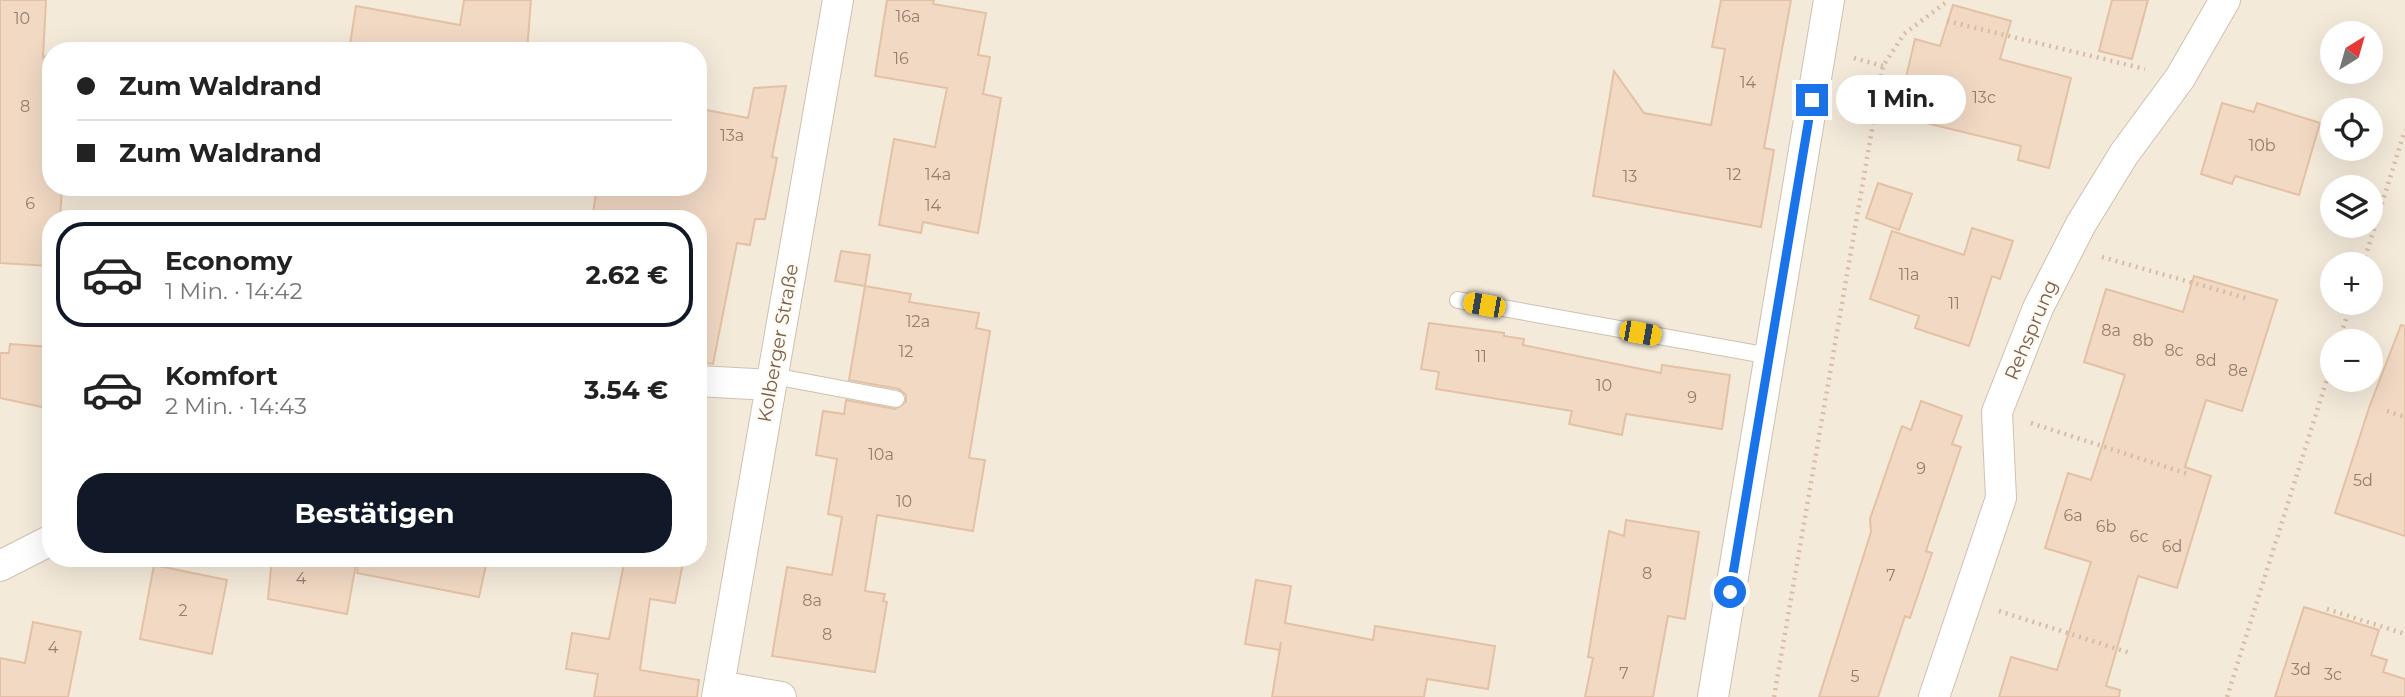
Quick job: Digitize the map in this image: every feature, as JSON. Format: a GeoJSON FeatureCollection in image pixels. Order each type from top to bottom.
{"type":"FeatureCollection","features":[{"type":"Feature","properties":{"kind":"street","name":"Kolberger Straße"},"geometry":{"type":"LineString","coordinates":[[781,697],[718,691],[838,0]]}},
{"type":"Feature","properties":{"kind":"street"},"geometry":{"type":"LineString","coordinates":[[1713,697],[1829,0]]}},
{"type":"Feature","properties":{"kind":"street","name":"Rehsprung"},"geometry":{"type":"LineString","coordinates":[[1934,697],[2001,498],[1997,412],[2038,309],[2068,248],[2124,154],[2180,78],[2225,0]]}},
{"type":"Feature","properties":{"kind":"street"},"geometry":{"type":"LineString","coordinates":[[707,381],[772,380]]}},
{"type":"Feature","properties":{"kind":"street"},"geometry":{"type":"LineString","coordinates":[[0,566],[42,545]]}},
{"type":"Feature","properties":{"kind":"lane"},"geometry":{"type":"LineString","coordinates":[[1458,300],[1770,356]]}},
{"type":"Feature","properties":{"kind":"lane"},"geometry":{"type":"LineString","coordinates":[[772,380],[897,399]]}},
{"type":"Feature","properties":{"kind":"path"},"geometry":{"type":"LineString","coordinates":[[1773,697],[1883,66],[1904,34],[1950,0]]}},
{"type":"Feature","properties":{"kind":"path"},"geometry":{"type":"LineString","coordinates":[[1947,21],[2180,78]]}},
{"type":"Feature","properties":{"kind":"path"},"geometry":{"type":"LineString","coordinates":[[2367,252],[2405,130]]}},
{"type":"Feature","properties":{"kind":"path"},"geometry":{"type":"LineString","coordinates":[[2068,248],[2246,298]]}},
{"type":"Feature","properties":{"kind":"path"},"geometry":{"type":"LineString","coordinates":[[2227,697],[2323,392]]}},
{"type":"Feature","properties":{"kind":"path"},"geometry":{"type":"LineString","coordinates":[[2387,411],[2405,417]]}},
{"type":"Feature","properties":{"kind":"path"},"geometry":{"type":"LineString","coordinates":[[1997,412],[2188,474]]}},
{"type":"Feature","properties":{"kind":"path"},"geometry":{"type":"LineString","coordinates":[[1965,600],[2130,653]]}},
{"type":"Feature","properties":{"kind":"path"},"geometry":{"type":"LineString","coordinates":[[2327,610],[2405,634]]}},
{"type":"Feature","properties":{"kind":"shaded area"},"geometry":{"type":"Polygon","coordinates":[[[0,0],[2405,0],[2405,697],[0,697],[0,0]]]}},
{"type":"Feature","properties":{"kind":"building"},"geometry":{"type":"Polygon","coordinates":[[[0,0],[46,0],[42,42],[42,196],[61,196],[61,210],[42,210],[42,265],[0,263],[0,0]]]}},
{"type":"Feature","properties":{"kind":"building"},"geometry":{"type":"Polygon","coordinates":[[[464,0],[531,0],[528,42],[350,42],[356,6],[460,25],[464,0]]]}},
{"type":"Feature","properties":{"kind":"building"},"geometry":{"type":"Polygon","coordinates":[[[887,0],[934,0],[933,4],[986,13],[978,55],[990,57],[983,94],[1001,98],[978,233],[923,222],[921,233],[879,225],[894,139],[935,147],[947,88],[875,76],[887,0]]]}},
{"type":"Feature","properties":{"kind":"building"},"geometry":{"type":"Polygon","coordinates":[[[1721,0],[1791,0],[1764,148],[1774,150],[1761,227],[1593,196],[1614,71],[1644,113],[1711,125],[1725,49],[1712,47],[1721,0]]]}},
{"type":"Feature","properties":{"kind":"building"},"geometry":{"type":"Polygon","coordinates":[[[2112,0],[2148,0],[2132,59],[2099,51],[2112,0]]]}},
{"type":"Feature","properties":{"kind":"building"},"geometry":{"type":"Polygon","coordinates":[[[1953,5],[2011,21],[2000,59],[2071,78],[2049,168],[2018,160],[2021,146],[1897,116],[1915,39],[1940,46],[1953,5]]]}},
{"type":"Feature","properties":{"kind":"building"},"geometry":{"type":"Polygon","coordinates":[[[786,86],[772,157],[777,158],[765,219],[755,219],[750,245],[737,243],[713,364],[707,363],[707,210],[593,210],[596,196],[707,196],[707,110],[748,118],[754,88],[786,86]]]}},
{"type":"Feature","properties":{"kind":"building"},"geometry":{"type":"Polygon","coordinates":[[[2222,103],[2254,112],[2257,103],[2320,123],[2299,195],[2235,176],[2232,184],[2201,174],[2222,103]]]}},
{"type":"Feature","properties":{"kind":"building"},"geometry":{"type":"Polygon","coordinates":[[[1878,183],[1912,194],[1899,230],[1866,218],[1878,183]]]}},
{"type":"Feature","properties":{"kind":"building"},"geometry":{"type":"Polygon","coordinates":[[[1972,228],[2013,241],[2000,279],[1992,276],[1969,346],[1915,328],[1919,316],[1870,299],[1892,231],[1964,255],[1972,228]]]}},
{"type":"Feature","properties":{"kind":"building"},"geometry":{"type":"Polygon","coordinates":[[[841,251],[870,255],[865,286],[835,281],[841,251]]]}},
{"type":"Feature","properties":{"kind":"building"},"geometry":{"type":"Polygon","coordinates":[[[2194,276],[2277,300],[2242,411],[2206,400],[2185,467],[2211,476],[2177,588],[2138,576],[2106,686],[2120,690],[2119,697],[1999,697],[2011,657],[2057,670],[2091,562],[2045,548],[2068,473],[2091,480],[2125,375],[2084,362],[2106,289],[2183,312],[2194,276]]]}},
{"type":"Feature","properties":{"kind":"building"},"geometry":{"type":"Polygon","coordinates":[[[865,286],[911,294],[909,302],[979,313],[976,328],[990,331],[969,458],[985,460],[973,531],[877,515],[865,591],[885,594],[883,601],[887,602],[875,672],[772,656],[787,567],[832,575],[842,517],[828,514],[837,459],[816,455],[823,411],[844,414],[846,400],[895,409],[906,402],[906,395],[899,389],[849,380],[865,286]]]}},
{"type":"Feature","properties":{"kind":"building"},"geometry":{"type":"Polygon","coordinates":[[[1429,323],[1504,333],[1504,336],[1524,339],[1523,345],[1661,373],[1662,365],[1730,375],[1722,429],[1626,414],[1622,435],[1569,424],[1572,411],[1436,389],[1439,372],[1421,369],[1429,323]]]}},
{"type":"Feature","properties":{"kind":"building"},"geometry":{"type":"Polygon","coordinates":[[[2401,325],[2405,326],[2405,536],[2335,513],[2375,392],[2383,392],[2383,371],[2401,325]]]}},
{"type":"Feature","properties":{"kind":"building"},"geometry":{"type":"Polygon","coordinates":[[[10,344],[42,346],[42,407],[0,398],[0,353],[9,353],[10,344]]]}},
{"type":"Feature","properties":{"kind":"building"},"geometry":{"type":"Polygon","coordinates":[[[1921,401],[1962,416],[1952,444],[1961,447],[1926,551],[1932,553],[1910,618],[1905,616],[1878,697],[1819,697],[1871,532],[1870,519],[1902,426],[1911,430],[1921,401]]]}},
{"type":"Feature","properties":{"kind":"building"},"geometry":{"type":"Polygon","coordinates":[[[1626,520],[1699,532],[1685,619],[1668,616],[1653,697],[1585,697],[1593,658],[1588,657],[1609,531],[1624,536],[1626,520]]]}},
{"type":"Feature","properties":{"kind":"building"},"geometry":{"type":"Polygon","coordinates":[[[154,567],[227,580],[212,654],[140,639],[154,567]]]}},
{"type":"Feature","properties":{"kind":"building"},"geometry":{"type":"Polygon","coordinates":[[[271,567],[355,567],[347,614],[268,599],[271,567]]]}},
{"type":"Feature","properties":{"kind":"building"},"geometry":{"type":"Polygon","coordinates":[[[358,567],[486,567],[479,597],[357,573],[358,567]]]}},
{"type":"Feature","properties":{"kind":"building"},"geometry":{"type":"Polygon","coordinates":[[[623,567],[682,567],[675,603],[650,599],[640,670],[699,680],[697,697],[594,697],[598,674],[566,669],[572,633],[609,639],[623,567]]]}},
{"type":"Feature","properties":{"kind":"building"},"geometry":{"type":"Polygon","coordinates":[[[1256,580],[1291,586],[1285,623],[1373,640],[1375,626],[1495,646],[1488,689],[1427,679],[1424,697],[1272,697],[1280,650],[1245,644],[1256,580]]]}},
{"type":"Feature","properties":{"kind":"building"},"geometry":{"type":"Polygon","coordinates":[[[2304,607],[2379,630],[2371,655],[2387,660],[2383,672],[2405,679],[2405,697],[2275,697],[2304,607]]]}},
{"type":"Feature","properties":{"kind":"building"},"geometry":{"type":"Polygon","coordinates":[[[33,622],[81,632],[68,697],[0,697],[0,658],[25,663],[33,622]]]}},
{"type":"Feature","properties":{"kind":"route"},"geometry":{"type":"LineString","coordinates":[[1730,592],[1812,100]]}}]}
